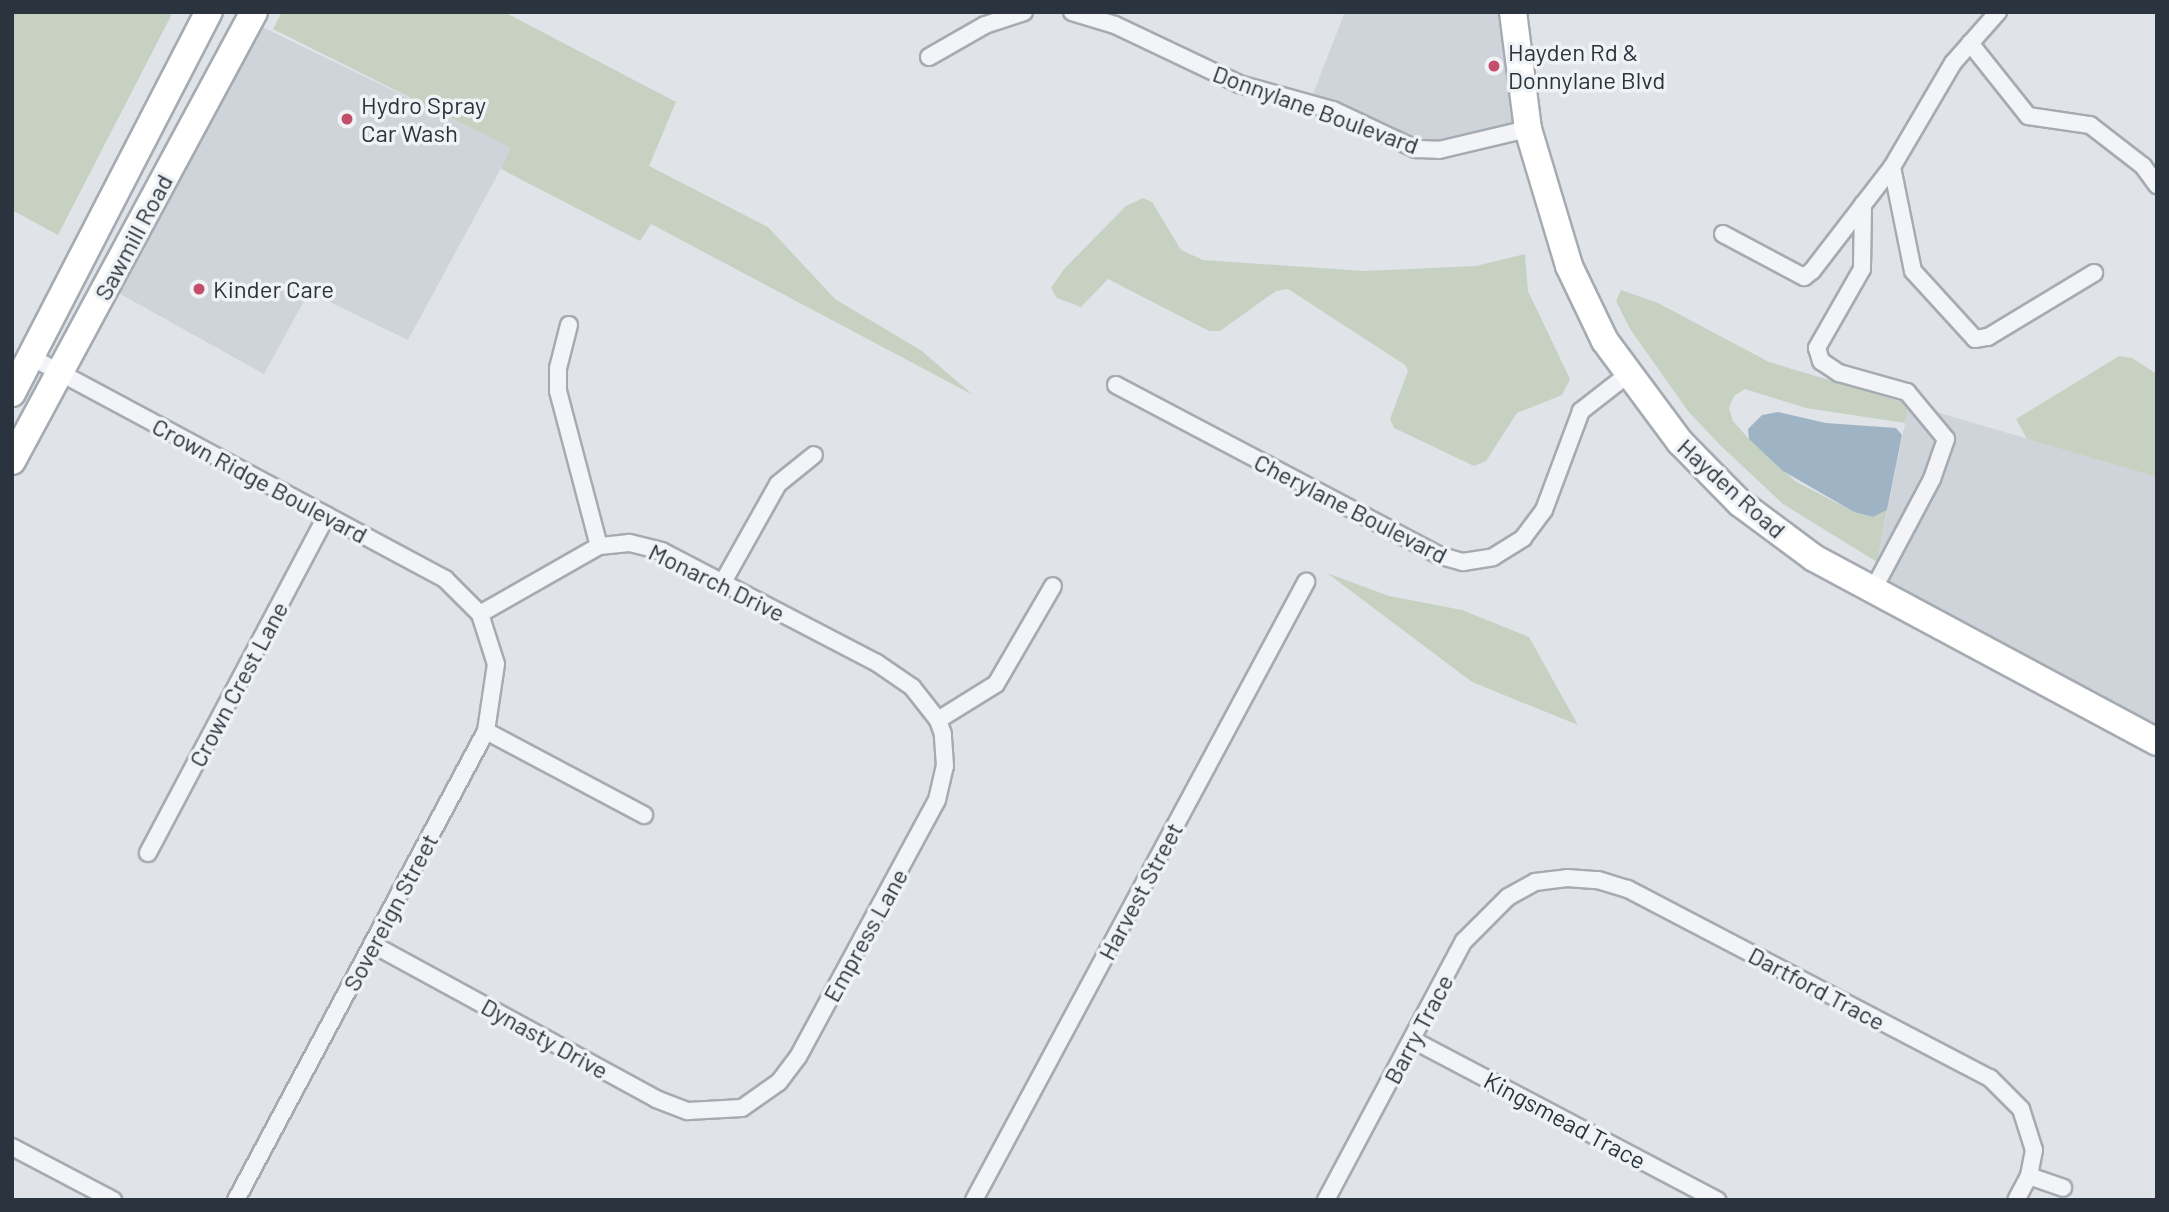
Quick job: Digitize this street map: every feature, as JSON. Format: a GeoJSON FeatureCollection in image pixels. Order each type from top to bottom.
{"type":"FeatureCollection","features":[{"type":"Feature","properties":{"kind":"main road","name":"Sawmill Road"},"geometry":{"type":"LineString","coordinates":[[12,393],[209,12]]}},
{"type":"Feature","properties":{"kind":"main road","name":"Sawmill Road"},"geometry":{"type":"LineString","coordinates":[[12,461],[254,12]]}},
{"type":"Feature","properties":{"kind":"main road","name":"Hayden Road"},"geometry":{"type":"LineString","coordinates":[[1513,12],[1528,129],[1569,266],[1627,375],[1690,454],[1740,503],[1798,548],[2157,742]]}},
{"type":"Feature","properties":{"kind":"street"},"geometry":{"type":"LineString","coordinates":[[929,57],[985,25],[1024,12]]}},
{"type":"Feature","properties":{"kind":"street","name":"Donnylane Boulevard"},"geometry":{"type":"LineString","coordinates":[[1072,12],[1115,25],[1240,84],[1333,110],[1416,149],[1439,150],[1528,129]]}},
{"type":"Feature","properties":{"kind":"street"},"geometry":{"type":"LineString","coordinates":[[1723,234],[1804,277],[1892,167],[1923,110],[1970,43],[1998,12]]}},
{"type":"Feature","properties":{"kind":"street"},"geometry":{"type":"LineString","coordinates":[[1970,43],[2028,116],[2090,125],[2143,166],[2157,185]]}},
{"type":"Feature","properties":{"kind":"street"},"geometry":{"type":"LineString","coordinates":[[1892,167],[1913,271],[1975,339],[1988,337],[2094,273]]}},
{"type":"Feature","properties":{"kind":"street"},"geometry":{"type":"LineString","coordinates":[[1863,204],[1862,269],[1817,348],[1821,361],[1839,373],[1907,392],[1946,439],[1932,479],[1873,590]]}},
{"type":"Feature","properties":{"kind":"street"},"geometry":{"type":"LineString","coordinates":[[569,325],[558,368],[561,412],[599,546]]}},
{"type":"Feature","properties":{"kind":"street","name":"Crown Ridge Boulevard"},"geometry":{"type":"LineString","coordinates":[[31,358],[445,579],[480,614]]}},
{"type":"Feature","properties":{"kind":"street","name":"Cherylane Boulevard"},"geometry":{"type":"LineString","coordinates":[[1116,385],[1438,555],[1464,562],[1493,557],[1523,538],[1544,510],[1581,411],[1627,375]]}},
{"type":"Feature","properties":{"kind":"street"},"geometry":{"type":"LineString","coordinates":[[723,582],[778,484],[814,455]]}},
{"type":"Feature","properties":{"kind":"street","name":"Crown Crest Lane"},"geometry":{"type":"LineString","coordinates":[[148,853],[327,515]]}},
{"type":"Feature","properties":{"kind":"street","name":"Monarch Drive"},"geometry":{"type":"LineString","coordinates":[[480,614],[599,546],[642,544],[723,582],[895,675],[912,687],[938,720]]}},
{"type":"Feature","properties":{"kind":"street","name":"Harvest Street"},"geometry":{"type":"LineString","coordinates":[[974,1200],[1307,582]]}},
{"type":"Feature","properties":{"kind":"street"},"geometry":{"type":"LineString","coordinates":[[938,720],[996,684],[1053,586]]}},
{"type":"Feature","properties":{"kind":"street","name":"Sovereign Street"},"geometry":{"type":"LineString","coordinates":[[236,1200],[486,731],[496,664],[480,614]]}},
{"type":"Feature","properties":{"kind":"street","name":"Empress Lane"},"geometry":{"type":"LineString","coordinates":[[724,1111],[758,1100],[790,1070],[887,896],[940,789],[945,751],[938,720]]}},
{"type":"Feature","properties":{"kind":"street"},"geometry":{"type":"LineString","coordinates":[[486,731],[644,815]]}},
{"type":"Feature","properties":{"kind":"street","name":"Dartford Trace"},"geometry":{"type":"LineString","coordinates":[[1535,882],[1598,880],[1628,889],[1990,1078],[2021,1109],[2034,1150],[2029,1176]]}},
{"type":"Feature","properties":{"kind":"street","name":"Barry Trace"},"geometry":{"type":"LineString","coordinates":[[1326,1200],[1464,941],[1508,897],[1535,882]]}},
{"type":"Feature","properties":{"kind":"street","name":"Dynasty Drive"},"geometry":{"type":"LineString","coordinates":[[372,944],[656,1099],[688,1111],[724,1111]]}},
{"type":"Feature","properties":{"kind":"street","name":"Kingsmead Trace"},"geometry":{"type":"LineString","coordinates":[[1413,1040],[1717,1200]]}},
{"type":"Feature","properties":{"kind":"street"},"geometry":{"type":"LineString","coordinates":[[12,1147],[113,1200]]}},
{"type":"Feature","properties":{"kind":"street"},"geometry":{"type":"LineString","coordinates":[[2016,1200],[2029,1176],[2063,1188]]}},
{"type":"Feature","properties":{"kind":"shaded area"},"geometry":{"type":"Polygon","coordinates":[[[1345,12],[1512,12],[1533,139],[1433,154],[1309,104],[1345,12]]]}},
{"type":"Feature","properties":{"kind":"shaded area"},"geometry":{"type":"Polygon","coordinates":[[[258,25],[512,148],[408,340],[309,292],[264,374],[115,291],[258,25]]]}},
{"type":"Feature","properties":{"kind":"shaded area"},"geometry":{"type":"Polygon","coordinates":[[[1909,404],[2157,477],[2157,740],[1871,591],[1909,404]]]}},
{"type":"Feature","properties":{"kind":"green space"},"geometry":{"type":"Polygon","coordinates":[[[12,12],[173,12],[58,235],[12,210],[12,12]]]}},
{"type":"Feature","properties":{"kind":"green space"},"geometry":{"type":"Polygon","coordinates":[[[282,12],[504,12],[676,102],[649,166],[768,227],[835,299],[922,351],[973,395],[651,224],[640,241],[501,169],[511,148],[273,29],[282,12]]]}},
{"type":"Feature","properties":{"kind":"green space"},"geometry":{"type":"Polygon","coordinates":[[[1143,198],[1152,202],[1181,250],[1203,260],[1364,271],[1476,266],[1525,254],[1528,291],[1570,379],[1562,395],[1517,413],[1486,461],[1474,466],[1394,428],[1390,419],[1408,371],[1405,365],[1288,289],[1276,291],[1220,331],[1209,331],[1108,279],[1081,307],[1057,298],[1051,288],[1064,269],[1126,206],[1143,198]]]}},
{"type":"Feature","properties":{"kind":"green space"},"geometry":{"type":"Polygon","coordinates":[[[1621,290],[1658,303],[1769,362],[1909,404],[1905,423],[1806,408],[1745,389],[1734,396],[1729,408],[1733,421],[1749,439],[1795,481],[1854,512],[1873,517],[1887,510],[1877,562],[1783,504],[1719,444],[1688,411],[1630,329],[1616,301],[1621,290]]]}},
{"type":"Feature","properties":{"kind":"green space"},"geometry":{"type":"Polygon","coordinates":[[[2119,356],[2132,358],[2157,374],[2157,477],[2027,439],[2016,419],[2119,356]]]}},
{"type":"Feature","properties":{"kind":"green space"},"geometry":{"type":"Polygon","coordinates":[[[1327,573],[1389,596],[1462,610],[1529,637],[1578,725],[1472,682],[1327,573]]]}},
{"type":"Feature","properties":{"kind":"water"},"geometry":{"type":"Polygon","coordinates":[[[1778,412],[1826,423],[1896,428],[1902,435],[1887,510],[1873,517],[1854,512],[1783,471],[1749,439],[1748,429],[1762,415],[1778,412]]]}},
{"type":"Feature","properties":{"kind":"place","name":"Hayden Rd & Donnylane Blvd"},"geometry":{"type":"Point","coordinates":[1494,66]}},
{"type":"Feature","properties":{"kind":"place","name":"Hydro Spray Car Wash"},"geometry":{"type":"Point","coordinates":[347,119]}},
{"type":"Feature","properties":{"kind":"place","name":"Kinder Care"},"geometry":{"type":"Point","coordinates":[199,289]}}]}
